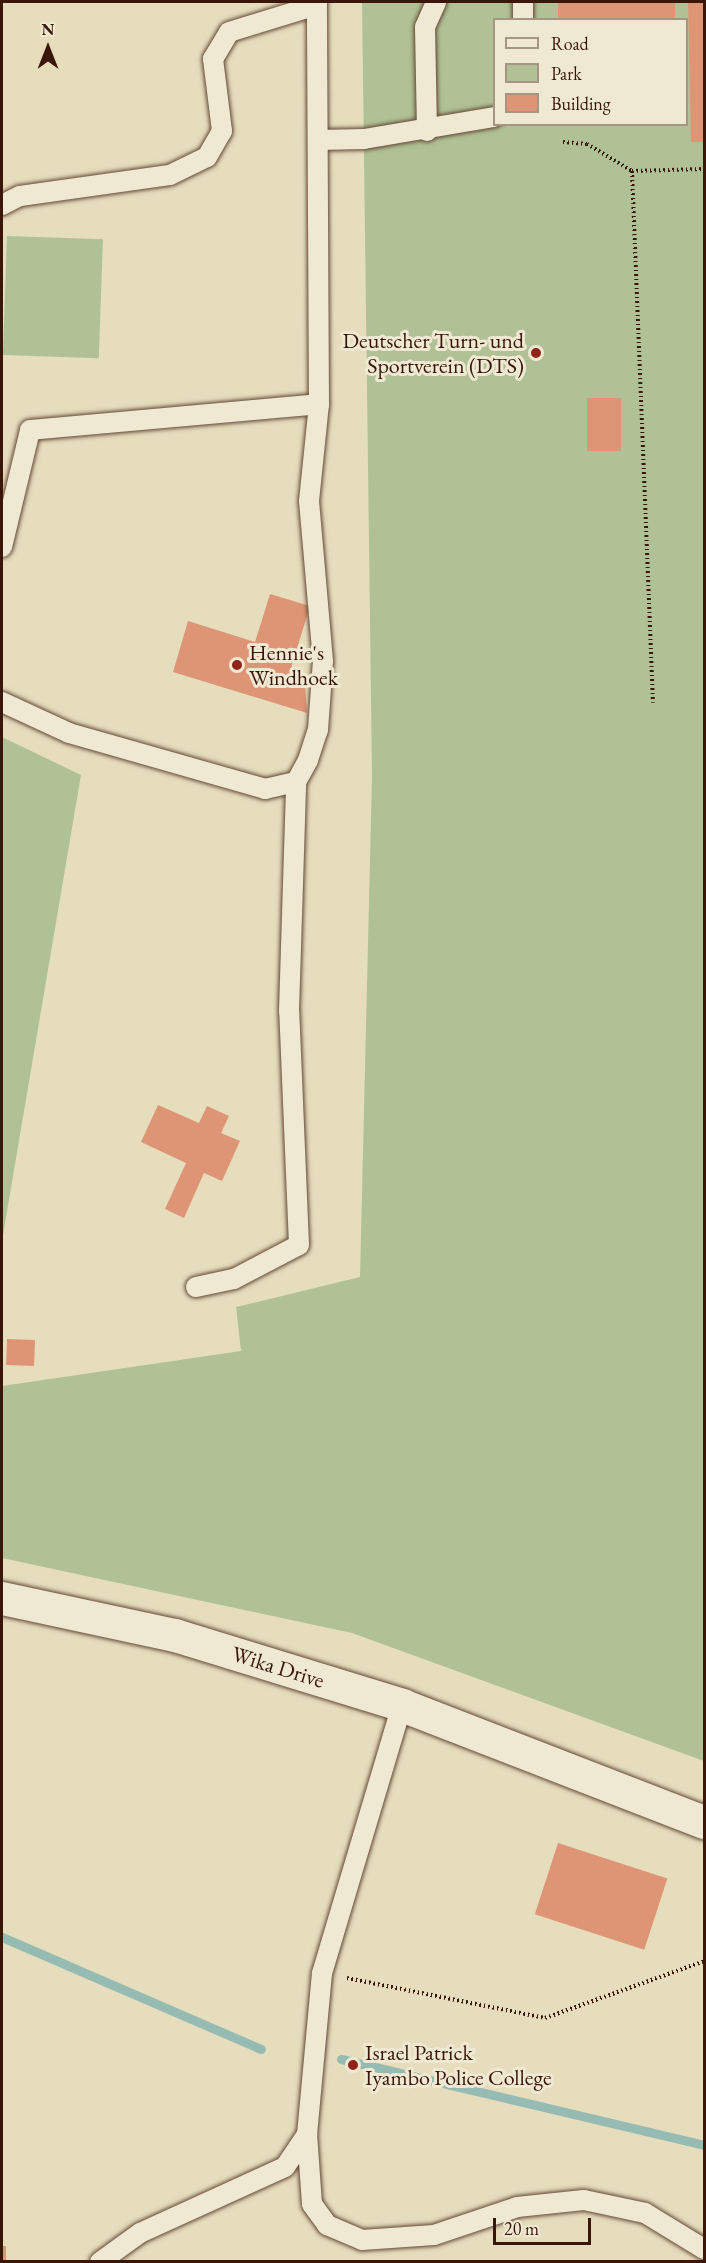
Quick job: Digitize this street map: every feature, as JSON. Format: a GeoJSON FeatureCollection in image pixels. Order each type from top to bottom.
{"type":"FeatureCollection","features":[{"type":"Feature","properties":{"kind":"street","name":"Wika Drive"},"geometry":{"type":"LineString","coordinates":[[2,1598],[175,1635],[402,1705],[705,1821]]}},
{"type":"Feature","properties":{"kind":"street","name":"Wika Drive"},"geometry":{"type":"LineString","coordinates":[[548,1759],[705,1804]]}},
{"type":"Feature","properties":{"kind":"lane"},"geometry":{"type":"LineString","coordinates":[[427,131],[425,27],[436,2]]}},
{"type":"Feature","properties":{"kind":"lane"},"geometry":{"type":"LineString","coordinates":[[522,2],[523,18]]}},
{"type":"Feature","properties":{"kind":"lane"},"geometry":{"type":"LineString","coordinates":[[2,205],[20,196],[170,175],[207,157],[222,131],[213,59],[229,32],[317,3],[319,404],[309,501],[323,661],[318,730],[296,782],[289,1011],[299,1245],[234,1279],[196,1287]]}},
{"type":"Feature","properties":{"kind":"lane"},"geometry":{"type":"LineString","coordinates":[[318,140],[427,131],[493,117]]}},
{"type":"Feature","properties":{"kind":"lane"},"geometry":{"type":"LineString","coordinates":[[2,548],[30,430],[319,404]]}},
{"type":"Feature","properties":{"kind":"lane"},"geometry":{"type":"LineString","coordinates":[[2,702],[69,733],[183,761],[240,783],[265,789],[296,782]]}},
{"type":"Feature","properties":{"kind":"lane"},"geometry":{"type":"LineString","coordinates":[[402,1705],[322,1973],[307,2134],[312,2204],[327,2225],[362,2240],[434,2235],[517,2207],[584,2200],[645,2213],[705,2249]]}},
{"type":"Feature","properties":{"kind":"lane"},"geometry":{"type":"LineString","coordinates":[[100,2262],[140,2233],[285,2167],[307,2134]]}},
{"type":"Feature","properties":{"kind":"path"},"geometry":{"type":"LineString","coordinates":[[562,142],[587,144],[632,171],[705,169]]}},
{"type":"Feature","properties":{"kind":"path"},"geometry":{"type":"LineString","coordinates":[[632,171],[652,703]]}},
{"type":"Feature","properties":{"kind":"path"},"geometry":{"type":"LineString","coordinates":[[322,1973],[545,2018],[705,1961]]}},
{"type":"Feature","properties":{"kind":"green space"},"geometry":{"type":"Polygon","coordinates":[[[362,2],[704,2],[704,1761],[352,1633],[2,1558],[2,1386],[241,1351],[236,1307],[360,1277],[372,776],[362,2]]]}},
{"type":"Feature","properties":{"kind":"green space"},"geometry":{"type":"Polygon","coordinates":[[[7,236],[103,239],[99,358],[3,355],[7,236]]]}},
{"type":"Feature","properties":{"kind":"green space"},"geometry":{"type":"Polygon","coordinates":[[[2,737],[81,775],[2,1241],[2,737]]]}},
{"type":"Feature","properties":{"kind":"building"},"geometry":{"type":"Polygon","coordinates":[[[558,2],[675,2],[675,18],[558,18],[558,2]]]}},
{"type":"Feature","properties":{"kind":"building"},"geometry":{"type":"Polygon","coordinates":[[[688,2],[704,2],[704,142],[691,142],[688,2]]]}},
{"type":"Feature","properties":{"kind":"building"},"geometry":{"type":"Polygon","coordinates":[[[587,398],[621,398],[621,451],[587,451],[587,398]]]}},
{"type":"Feature","properties":{"kind":"building"},"geometry":{"type":"Polygon","coordinates":[[[270,594],[310,606],[288,678],[305,683],[307,713],[173,672],[188,621],[255,642],[270,594]]]}},
{"type":"Feature","properties":{"kind":"building"},"geometry":{"type":"Polygon","coordinates":[[[158,1105],[199,1123],[207,1106],[229,1116],[221,1133],[240,1141],[222,1181],[204,1173],[184,1218],[165,1209],[186,1163],[141,1142],[158,1105]]]}},
{"type":"Feature","properties":{"kind":"building"},"geometry":{"type":"Polygon","coordinates":[[[7,1339],[35,1340],[34,1366],[6,1365],[7,1339]]]}},
{"type":"Feature","properties":{"kind":"building"},"geometry":{"type":"Polygon","coordinates":[[[558,1843],[667,1879],[644,1950],[535,1914],[558,1843]]]}},
{"type":"Feature","properties":{"kind":"building"},"geometry":{"type":"Polygon","coordinates":[[[2,2246],[6,2246],[6,2262],[2,2262],[2,2246]]]}},
{"type":"Feature","properties":{"kind":"waterway"},"geometry":{"type":"LineString","coordinates":[[2,1937],[261,2049]]}},
{"type":"Feature","properties":{"kind":"waterway"},"geometry":{"type":"LineString","coordinates":[[341,2059],[704,2145]]}},
{"type":"Feature","properties":{"kind":"place","name":"Deutscher Turn- und Sportverein (DTS)"},"geometry":{"type":"Point","coordinates":[536,353]}},
{"type":"Feature","properties":{"kind":"place","name":"Hennie's Windhoek"},"geometry":{"type":"Point","coordinates":[237,665]}},
{"type":"Feature","properties":{"kind":"place","name":"Israel Patrick Iyambo Police College"},"geometry":{"type":"Point","coordinates":[353,2065]}}]}
